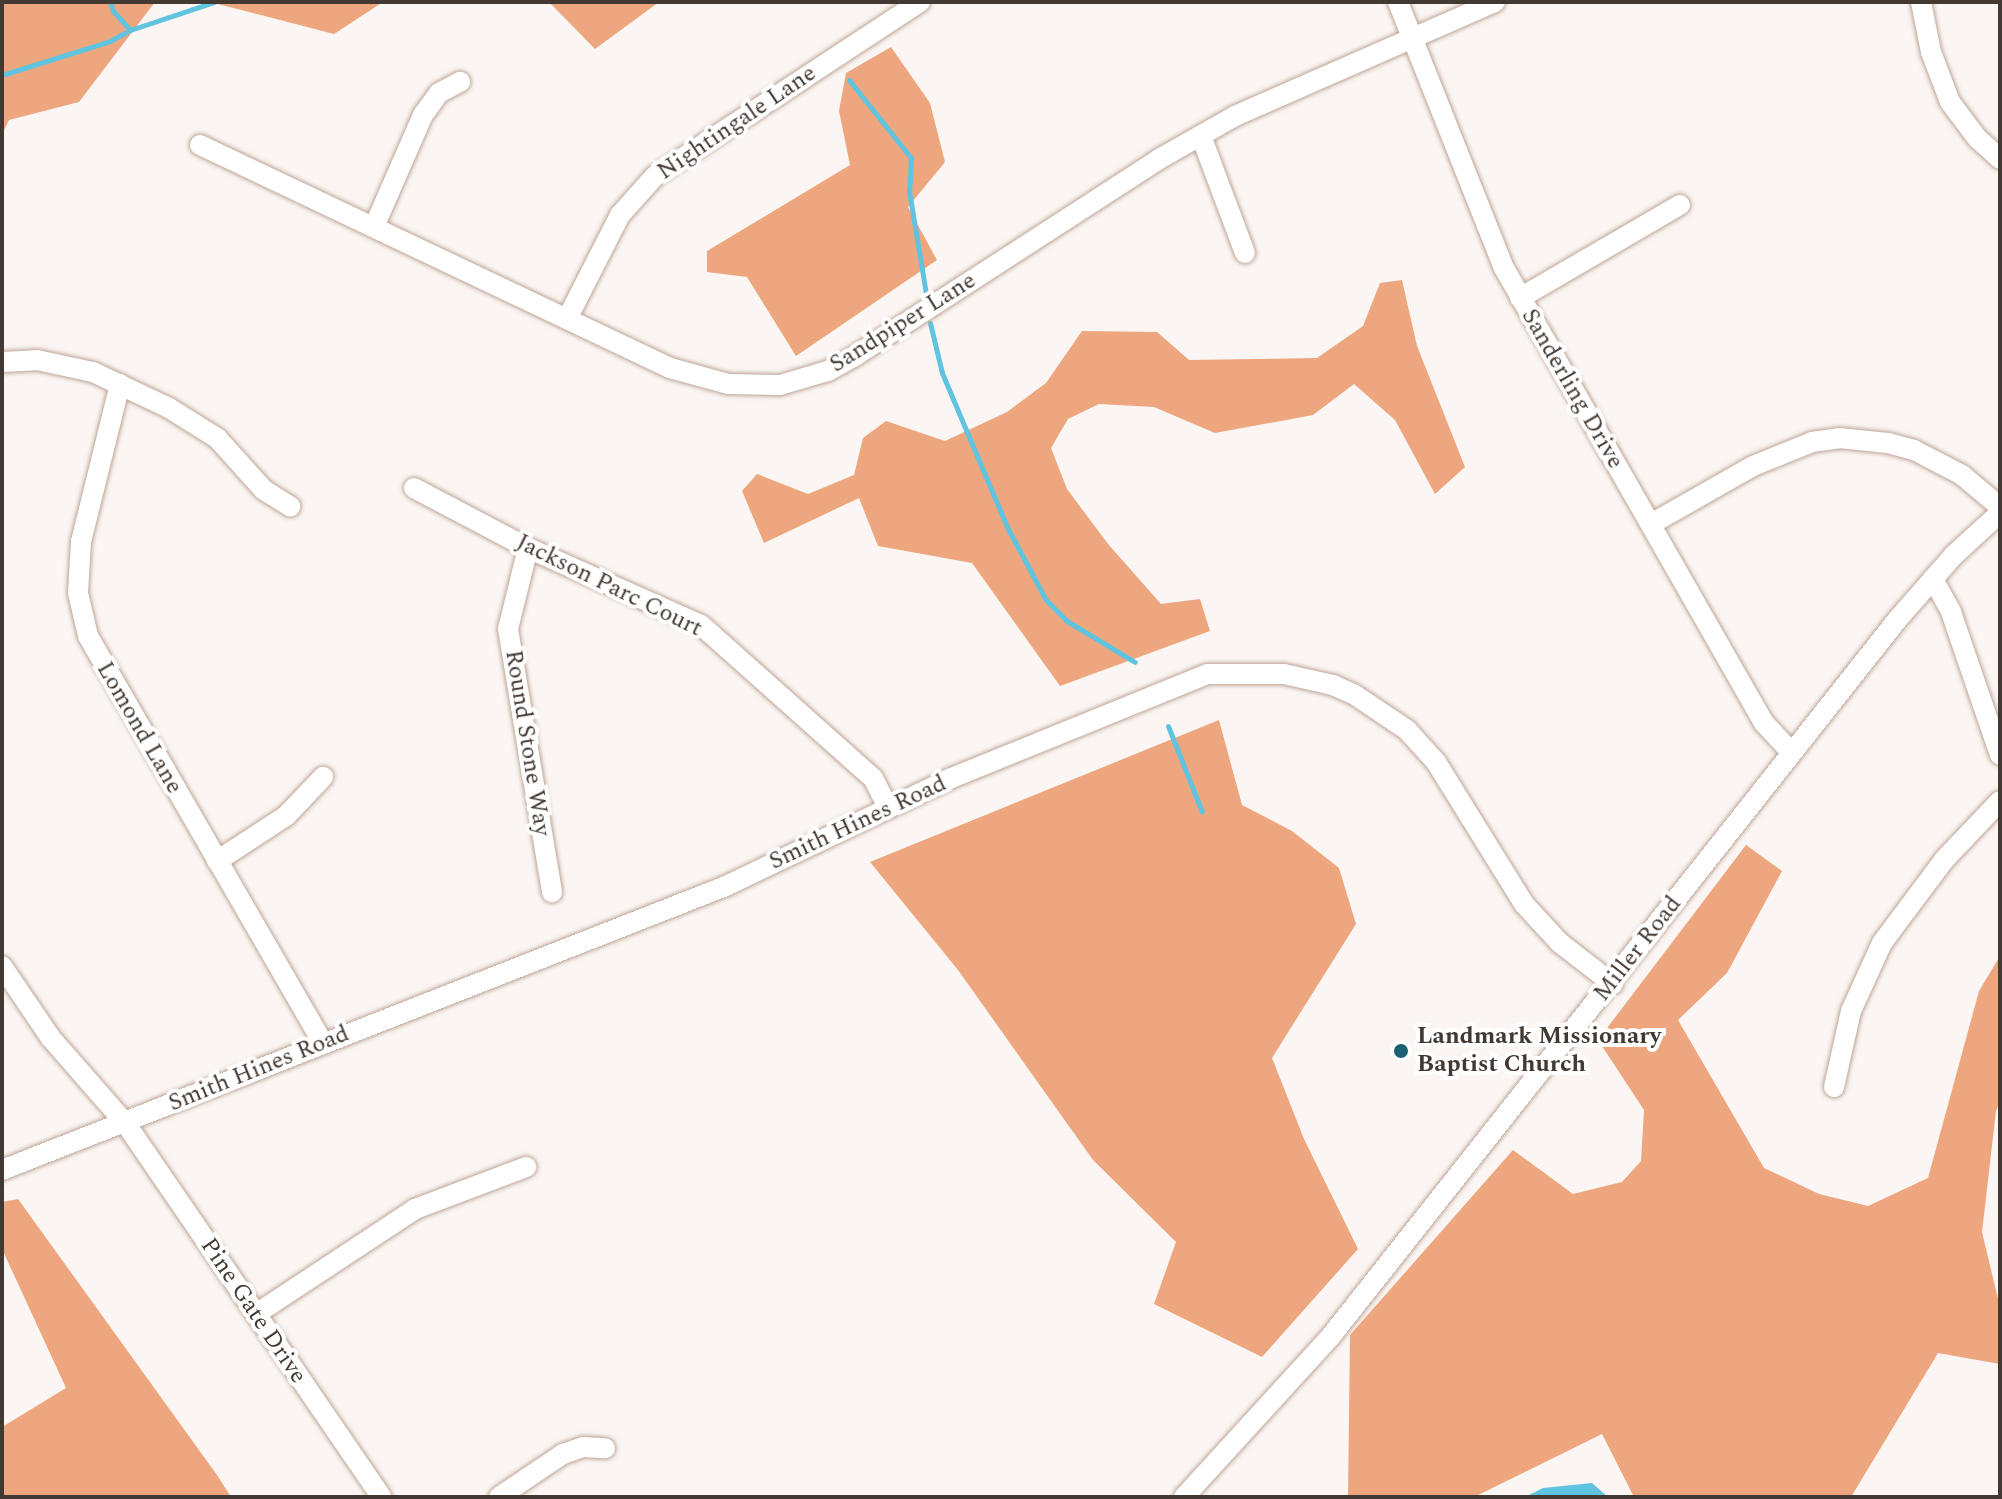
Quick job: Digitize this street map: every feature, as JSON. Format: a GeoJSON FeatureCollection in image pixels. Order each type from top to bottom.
{"type":"FeatureCollection","features":[{"type":"Feature","properties":{"kind":"street","name":"Nightingale Lane"},"geometry":{"type":"LineString","coordinates":[[567,319],[620,215],[655,176],[920,2]]}},
{"type":"Feature","properties":{"kind":"street","name":"Sanderling Drive"},"geometry":{"type":"LineString","coordinates":[[1398,2],[1491,238],[1520,298],[1764,723],[1790,751]]}},
{"type":"Feature","properties":{"kind":"street","name":"Sandpiper Lane"},"geometry":{"type":"LineString","coordinates":[[200,145],[567,319],[700,378],[753,386],[803,380],[855,356],[1146,167],[1201,136],[1261,104],[1414,40],[1495,2]]}},
{"type":"Feature","properties":{"kind":"street"},"geometry":{"type":"LineString","coordinates":[[1921,2],[1931,52],[1950,102],[1977,138],[2000,159]]}},
{"type":"Feature","properties":{"kind":"street"},"geometry":{"type":"LineString","coordinates":[[374,227],[423,115],[439,93],[460,82]]}},
{"type":"Feature","properties":{"kind":"street"},"geometry":{"type":"LineString","coordinates":[[1201,136],[1245,253]]}},
{"type":"Feature","properties":{"kind":"street"},"geometry":{"type":"LineString","coordinates":[[1520,298],[1680,205]]}},
{"type":"Feature","properties":{"kind":"street"},"geometry":{"type":"LineString","coordinates":[[2,362],[64,364],[120,384],[169,408],[217,438],[264,490],[290,506]]}},
{"type":"Feature","properties":{"kind":"street","name":"Lomond Lane"},"geometry":{"type":"LineString","coordinates":[[120,384],[81,542],[78,593],[82,617],[101,664],[322,1042]]}},
{"type":"Feature","properties":{"kind":"street"},"geometry":{"type":"LineString","coordinates":[[1651,524],[1764,461],[1812,442],[1839,438],[1888,443],[1927,455],[1962,475],[2000,507]]}},
{"type":"Feature","properties":{"kind":"street","name":"Jackson Parc Court"},"geometry":{"type":"LineString","coordinates":[[414,488],[528,548],[701,625],[873,778],[888,808]]}},
{"type":"Feature","properties":{"kind":"street","name":"Miller Road"},"geometry":{"type":"LineString","coordinates":[[1184,1497],[1331,1336],[1613,984],[1790,751],[1933,579],[2000,513]]}},
{"type":"Feature","properties":{"kind":"street","name":"Round Stone Way"},"geometry":{"type":"LineString","coordinates":[[528,548],[508,629],[552,892]]}},
{"type":"Feature","properties":{"kind":"street"},"geometry":{"type":"LineString","coordinates":[[1933,579],[1951,612],[2000,755]]}},
{"type":"Feature","properties":{"kind":"street","name":"Smith Hines Road"},"geometry":{"type":"LineString","coordinates":[[2,1170],[126,1124],[322,1042],[726,886],[949,779],[1208,674],[1284,674],[1333,685],[1355,695],[1407,730],[1436,762],[1524,904],[1560,943],[1613,984]]}},
{"type":"Feature","properties":{"kind":"street"},"geometry":{"type":"LineString","coordinates":[[217,861],[286,816],[323,777]]}},
{"type":"Feature","properties":{"kind":"street"},"geometry":{"type":"LineString","coordinates":[[1834,1087],[1851,1011],[1882,943],[1944,860],[2000,801]]}},
{"type":"Feature","properties":{"kind":"street","name":"Pine Gate Drive"},"geometry":{"type":"LineString","coordinates":[[2,966],[50,1037],[126,1124],[381,1497]]}},
{"type":"Feature","properties":{"kind":"street"},"geometry":{"type":"LineString","coordinates":[[256,1314],[415,1209],[526,1167]]}},
{"type":"Feature","properties":{"kind":"street"},"geometry":{"type":"LineString","coordinates":[[499,1497],[563,1454],[583,1447],[605,1448]]}},
{"type":"Feature","properties":{"kind":"shaded area"},"geometry":{"type":"Polygon","coordinates":[[[2,2],[155,2],[79,102],[9,120],[2,134],[2,2]]]}},
{"type":"Feature","properties":{"kind":"shaded area"},"geometry":{"type":"Polygon","coordinates":[[[210,2],[383,2],[334,34],[210,2]]]}},
{"type":"Feature","properties":{"kind":"shaded area"},"geometry":{"type":"Polygon","coordinates":[[[549,2],[659,2],[595,49],[549,2]]]}},
{"type":"Feature","properties":{"kind":"shaded area"},"geometry":{"type":"Polygon","coordinates":[[[891,47],[930,103],[945,162],[908,207],[937,260],[796,356],[747,277],[707,272],[707,251],[850,165],[839,111],[846,73],[891,47]]]}},
{"type":"Feature","properties":{"kind":"shaded area"},"geometry":{"type":"Polygon","coordinates":[[[1402,280],[1417,346],[1465,467],[1435,494],[1395,420],[1354,384],[1313,415],[1215,433],[1154,407],[1099,404],[1068,419],[1051,448],[1067,489],[1108,544],[1161,604],[1200,599],[1210,631],[1060,686],[972,563],[878,546],[859,498],[764,543],[742,491],[757,474],[808,494],[854,475],[863,438],[886,421],[945,441],[1007,412],[1046,383],[1082,331],[1157,332],[1189,360],[1317,358],[1363,326],[1380,283],[1402,280]]]}},
{"type":"Feature","properties":{"kind":"shaded area"},"geometry":{"type":"Polygon","coordinates":[[[1219,720],[1242,805],[1292,831],[1339,868],[1356,924],[1272,1058],[1304,1139],[1358,1249],[1262,1357],[1154,1304],[1176,1242],[1093,1160],[958,970],[870,862],[1219,720]]]}},
{"type":"Feature","properties":{"kind":"shaded area"},"geometry":{"type":"Polygon","coordinates":[[[1746,845],[1782,871],[1727,973],[1678,1020],[1764,1168],[1819,1194],[1868,1206],[1928,1178],[1979,991],[2000,956],[2000,1102],[1996,1111],[1982,1232],[2000,1307],[2000,1364],[1938,1353],[1851,1497],[1634,1497],[1602,1434],[1474,1497],[1348,1497],[1350,1335],[1513,1150],[1573,1194],[1622,1182],[1641,1161],[1644,1110],[1598,1040],[1746,845]]]}},
{"type":"Feature","properties":{"kind":"shaded area"},"geometry":{"type":"Polygon","coordinates":[[[18,1199],[231,1497],[2,1497],[2,1427],[66,1388],[2,1249],[2,1202],[18,1199]]]}},
{"type":"Feature","properties":{"kind":"water"},"geometry":{"type":"Polygon","coordinates":[[[1592,1483],[1608,1497],[1525,1497],[1543,1488],[1592,1483]]]}},
{"type":"Feature","properties":{"kind":"waterway"},"geometry":{"type":"LineString","coordinates":[[110,2],[113,11],[130,30]]}},
{"type":"Feature","properties":{"kind":"waterway"},"geometry":{"type":"LineString","coordinates":[[2,75],[110,41],[130,30],[214,2]]}},
{"type":"Feature","properties":{"kind":"waterway"},"geometry":{"type":"LineString","coordinates":[[849,80],[911,158],[909,191],[926,294]]}},
{"type":"Feature","properties":{"kind":"waterway"},"geometry":{"type":"LineString","coordinates":[[930,323],[942,373],[1007,527],[1046,600],[1067,621],[1135,662]]}},
{"type":"Feature","properties":{"kind":"waterway"},"geometry":{"type":"LineString","coordinates":[[1168,726],[1202,812]]}},
{"type":"Feature","properties":{"kind":"place","name":"Landmark Missionary Baptist Church"},"geometry":{"type":"Point","coordinates":[1401,1051]}}]}
